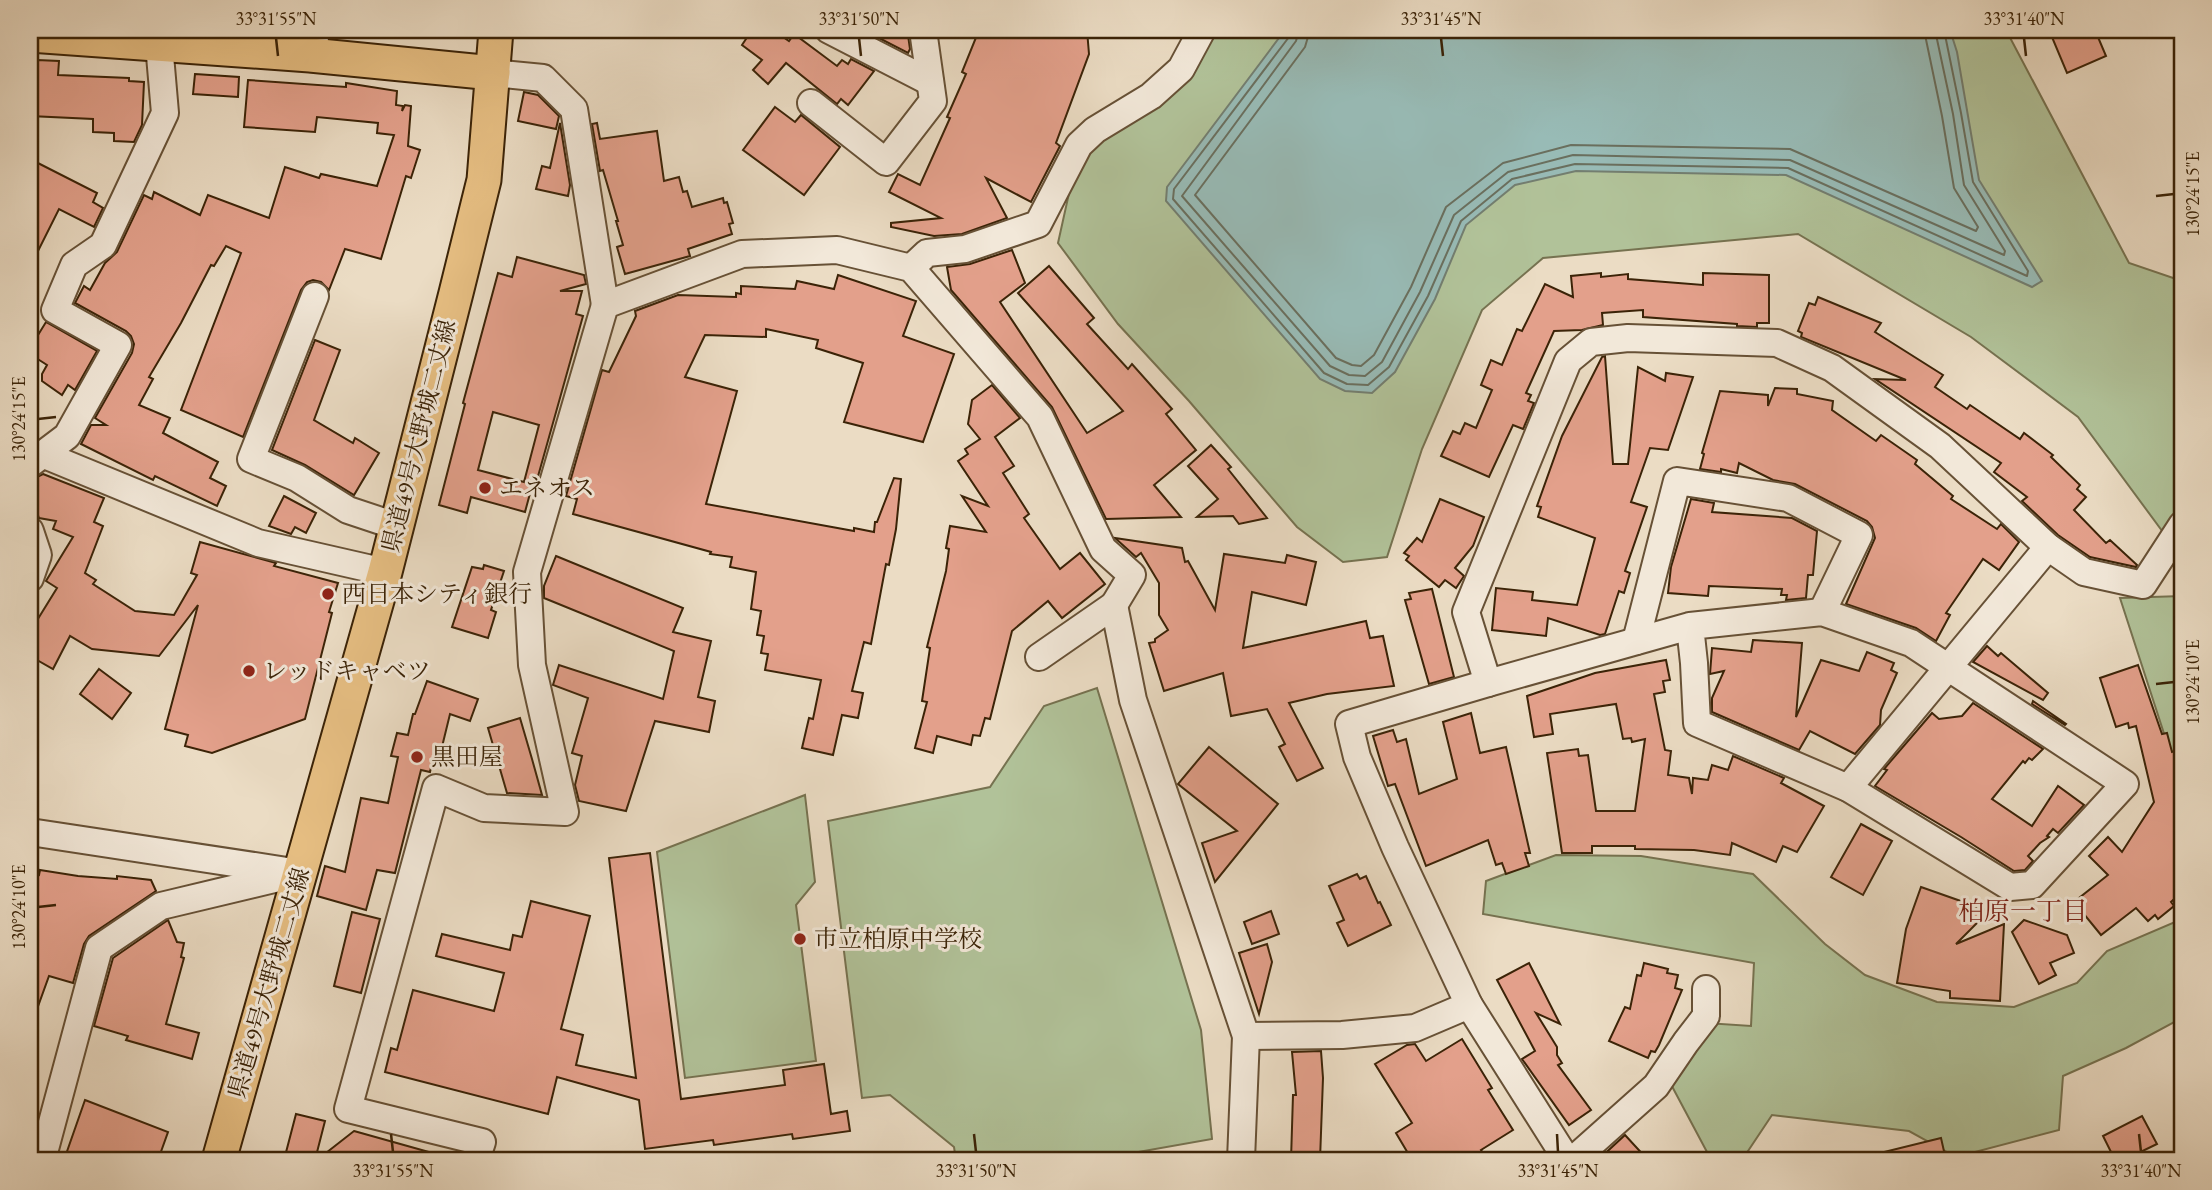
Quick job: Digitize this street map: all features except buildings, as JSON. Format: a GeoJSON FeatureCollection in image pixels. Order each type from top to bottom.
{"type":"FeatureCollection","features":[{"type":"Feature","properties":{"kind":"main road","name":"県道49号大野城二丈線"},"geometry":{"type":"LineString","coordinates":[[219,1160],[385,572],[484,180],[496,30]]}},
{"type":"Feature","properties":{"kind":"main road"},"geometry":{"type":"LineString","coordinates":[[30,35],[159,44],[208,39],[313,42],[493,73]]}},
{"type":"Feature","properties":{"kind":"street"},"geometry":{"type":"LineString","coordinates":[[829,30],[930,82]]}},
{"type":"Feature","properties":{"kind":"street"},"geometry":{"type":"LineString","coordinates":[[811,103],[886,162],[933,101],[923,30]]}},
{"type":"Feature","properties":{"kind":"street"},"geometry":{"type":"LineString","coordinates":[[911,268],[927,253],[965,249],[1038,224],[1079,145],[1095,130],[1151,96],[1181,69],[1202,30]]}},
{"type":"Feature","properties":{"kind":"street"},"geometry":{"type":"LineString","coordinates":[[36,459],[67,436],[118,345],[55,310],[74,265],[103,245],[165,113],[159,44]]}},
{"type":"Feature","properties":{"kind":"street"},"geometry":{"type":"LineString","coordinates":[[476,1160],[482,1142],[348,1109],[436,788],[484,807],[565,812],[533,665],[527,572],[605,304],[574,109],[542,78],[493,73]]}},
{"type":"Feature","properties":{"kind":"street"},"geometry":{"type":"LineString","coordinates":[[605,304],[741,254],[837,250],[911,268],[1040,417],[1104,549],[1132,575],[1114,605],[1039,657]]}},
{"type":"Feature","properties":{"kind":"street"},"geometry":{"type":"LineString","coordinates":[[315,296],[251,459],[297,478],[348,510],[396,526]]}},
{"type":"Feature","properties":{"kind":"street"},"geometry":{"type":"LineString","coordinates":[[1488,683],[1466,612],[1568,361],[1591,342],[1628,338],[1777,343],[1832,368],[1940,446],[2048,547],[2084,572],[2143,585],[2182,525]]}},
{"type":"Feature","properties":{"kind":"street"},"geometry":{"type":"LineString","coordinates":[[36,459],[258,543],[385,572]]}},
{"type":"Feature","properties":{"kind":"street"},"geometry":{"type":"LineString","coordinates":[[1636,641],[1677,481],[1788,498],[1859,535],[1822,612]]}},
{"type":"Feature","properties":{"kind":"street"},"geometry":{"type":"LineString","coordinates":[[30,531],[38,555],[30,578]]}},
{"type":"Feature","properties":{"kind":"street"},"geometry":{"type":"LineString","coordinates":[[1848,789],[2048,547]]}},
{"type":"Feature","properties":{"kind":"street"},"geometry":{"type":"LineString","coordinates":[[1114,605],[1133,700],[1246,1035],[1241,1160]]}},
{"type":"Feature","properties":{"kind":"street"},"geometry":{"type":"LineString","coordinates":[[1567,1160],[1469,1005],[1395,847],[1357,757],[1349,724],[1690,626],[1822,612],[1911,643],[2125,784],[2032,885],[2010,887],[1848,789],[1697,723],[1690,626]]}},
{"type":"Feature","properties":{"kind":"street"},"geometry":{"type":"LineString","coordinates":[[30,832],[299,873]]}},
{"type":"Feature","properties":{"kind":"street"},"geometry":{"type":"LineString","coordinates":[[42,1160],[99,948],[161,906],[299,873]]}},
{"type":"Feature","properties":{"kind":"street"},"geometry":{"type":"LineString","coordinates":[[1573,1160],[1656,1086],[1706,1016],[1706,989]]}},
{"type":"Feature","properties":{"kind":"street"},"geometry":{"type":"LineString","coordinates":[[1246,1035],[1342,1035],[1415,1028],[1469,1005]]}},
{"type":"Feature","properties":{"kind":"green space"},"geometry":{"type":"Polygon","coordinates":[[[1217,30],[2006,30],[2129,263],[2182,281],[2182,525],[2171,543],[2078,417],[1971,337],[1798,234],[1543,258],[1482,310],[1422,449],[1387,557],[1343,562],[1297,527],[1189,401],[1118,324],[1058,243],[1077,157],[1176,86],[1217,30]]]}},
{"type":"Feature","properties":{"kind":"green space"},"geometry":{"type":"Polygon","coordinates":[[[2182,596],[2182,789],[2120,598],[2182,596]]]}},
{"type":"Feature","properties":{"kind":"green space"},"geometry":{"type":"Polygon","coordinates":[[[1097,688],[1201,1030],[1212,1139],[1110,1157],[956,1160],[954,1147],[890,1095],[862,1098],[828,821],[990,787],[1044,706],[1097,688]]]}},
{"type":"Feature","properties":{"kind":"green space"},"geometry":{"type":"Polygon","coordinates":[[[805,795],[815,882],[796,905],[816,1061],[685,1078],[657,852],[805,795]]]}},
{"type":"Feature","properties":{"kind":"green space"},"geometry":{"type":"Polygon","coordinates":[[[1556,855],[1641,856],[1753,874],[1825,944],[1865,975],[1937,1002],[2014,1007],[2077,983],[2107,951],[2182,919],[2182,1018],[2126,1048],[2063,1076],[2059,1130],[1956,1157],[1909,1131],[1772,1115],[1742,1160],[1721,1160],[1707,1152],[1666,1075],[1706,1023],[1751,1026],[1754,963],[1483,914],[1486,881],[1556,855]]]}},
{"type":"Feature","properties":{"kind":"water"},"geometry":{"type":"Polygon","coordinates":[[[1285,30],[1950,30],[1957,52],[1979,180],[2042,281],[2032,287],[1786,175],[1576,171],[1515,185],[1466,225],[1435,299],[1395,372],[1372,393],[1345,391],[1320,379],[1166,201],[1167,187],[1285,30]]]}},
{"type":"Feature","properties":{"kind":"place","name":"エネオス"},"geometry":{"type":"Point","coordinates":[485,488]}},
{"type":"Feature","properties":{"kind":"place","name":"西日本シティ銀行"},"geometry":{"type":"Point","coordinates":[328,594]}},
{"type":"Feature","properties":{"kind":"place","name":"レッドキャベツ"},"geometry":{"type":"Point","coordinates":[249,671]}},
{"type":"Feature","properties":{"kind":"place","name":"黒田屋"},"geometry":{"type":"Point","coordinates":[417,757]}},
{"type":"Feature","properties":{"kind":"place","name":"市立柏原中学校"},"geometry":{"type":"Point","coordinates":[800,939]}},
{"type":"Feature","properties":{"kind":"district","name":"柏原一丁目"},"geometry":{"type":"Point","coordinates":[2023,911]}}]}
